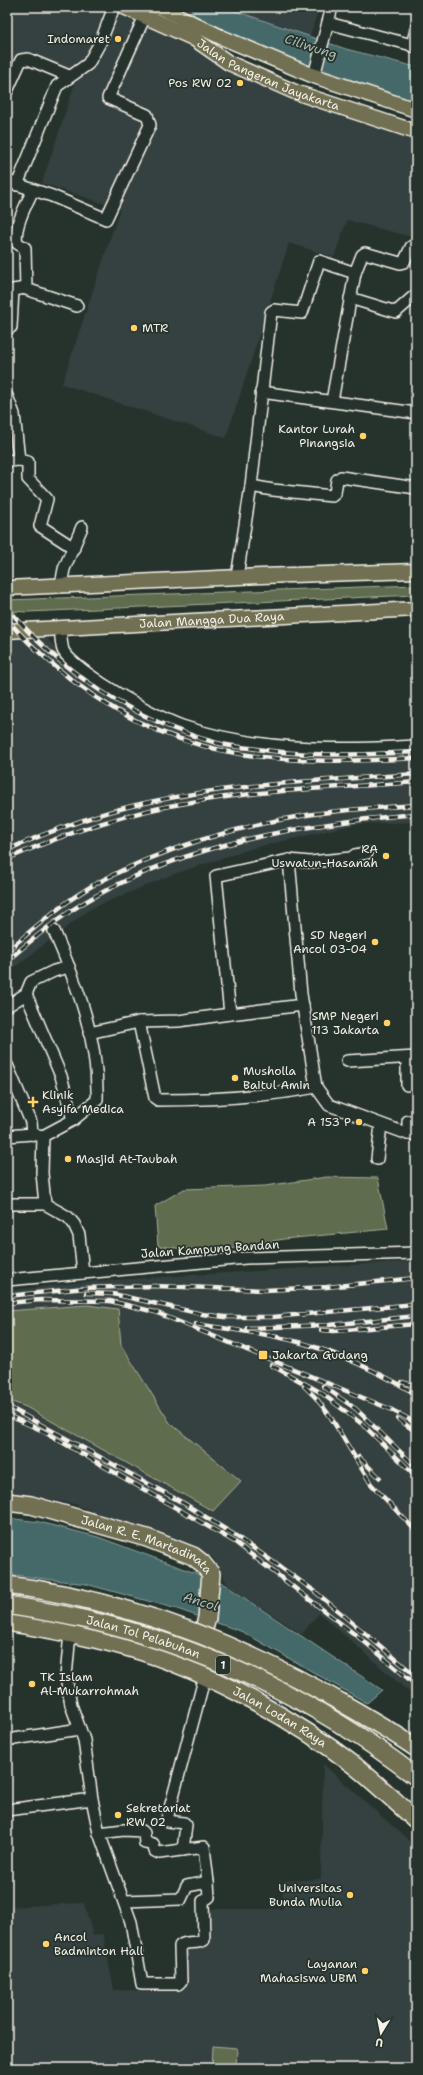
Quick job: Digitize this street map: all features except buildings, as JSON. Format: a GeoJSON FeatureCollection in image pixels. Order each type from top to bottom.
{"type":"FeatureCollection","features":[{"type":"Feature","properties":{"kind":"highway","name":"Jalan R. E. Martadinata"},"geometry":{"type":"LineString","coordinates":[[7,1502],[31,1505],[147,1538],[193,1556],[202,1563],[211,1574],[207,1618],[197,1668]]}},
{"type":"Feature","properties":{"kind":"highway","name":"Jalan Tol Pelabuhan"},"geometry":{"type":"LineString","coordinates":[[7,1585],[31,1588],[127,1610],[190,1630],[233,1647],[311,1684],[376,1722],[416,1748]]}},
{"type":"Feature","properties":{"kind":"highway","name":"Jalan Tol Pelabuhan"},"geometry":{"type":"LineString","coordinates":[[7,1605],[79,1618],[125,1630],[192,1651],[275,1688],[313,1708],[347,1728],[416,1777]]}},
{"type":"Feature","properties":{"kind":"highway","name":"Jalan Lodan Raya"},"geometry":{"type":"LineString","coordinates":[[7,1622],[70,1633],[144,1652],[197,1668],[340,1755],[356,1767],[416,1820]]}},
{"type":"Feature","properties":{"kind":"main road","name":"Jalan Pangeran Jayakarta"},"geometry":{"type":"LineString","coordinates":[[124,7],[193,38],[229,63],[287,88],[416,132]]}},
{"type":"Feature","properties":{"kind":"main road","name":"Jalan Pangeran Jayakarta"},"geometry":{"type":"LineString","coordinates":[[167,9],[221,37],[416,110]]}},
{"type":"Feature","properties":{"kind":"main road"},"geometry":{"type":"LineString","coordinates":[[8,585],[61,585],[416,571]]}},
{"type":"Feature","properties":{"kind":"main road","name":"Jalan Mangga Dua Raya"},"geometry":{"type":"LineString","coordinates":[[7,631],[416,609]]}},
{"type":"Feature","properties":{"kind":"street"},"geometry":{"type":"LineString","coordinates":[[114,7],[101,41],[88,64],[69,76],[57,86],[12,183],[106,219],[151,122],[147,115],[142,112],[108,98],[145,16]]}},
{"type":"Feature","properties":{"kind":"street"},"geometry":{"type":"LineString","coordinates":[[314,73],[332,7]]}},
{"type":"Feature","properties":{"kind":"street"},"geometry":{"type":"LineString","coordinates":[[328,23],[414,46],[416,29]]}},
{"type":"Feature","properties":{"kind":"street"},"geometry":{"type":"LineString","coordinates":[[7,91],[9,90],[21,60],[28,59],[69,76]]}},
{"type":"Feature","properties":{"kind":"street"},"geometry":{"type":"LineString","coordinates":[[26,288],[25,248],[17,243],[16,238],[21,216],[33,190]]}},
{"type":"Feature","properties":{"kind":"street"},"geometry":{"type":"LineString","coordinates":[[332,401],[354,273],[362,255],[365,253],[400,263],[404,262],[411,247],[416,244]]}},
{"type":"Feature","properties":{"kind":"street"},"geometry":{"type":"LineString","coordinates":[[237,577],[251,486],[261,392],[272,311],[302,313],[319,261],[354,273]]}},
{"type":"Feature","properties":{"kind":"street"},"geometry":{"type":"LineString","coordinates":[[7,329],[11,327],[13,290],[16,288],[26,288],[77,306]]}},
{"type":"Feature","properties":{"kind":"street"},"geometry":{"type":"LineString","coordinates":[[350,298],[396,312],[413,297],[416,297]]}},
{"type":"Feature","properties":{"kind":"street"},"geometry":{"type":"LineString","coordinates":[[261,392],[416,413]]}},
{"type":"Feature","properties":{"kind":"street"},"geometry":{"type":"LineString","coordinates":[[7,396],[14,414],[19,460]]}},
{"type":"Feature","properties":{"kind":"street"},"geometry":{"type":"LineString","coordinates":[[7,461],[19,460],[28,462],[28,479],[47,499],[40,526],[74,548]]}},
{"type":"Feature","properties":{"kind":"street"},"geometry":{"type":"LineString","coordinates":[[251,486],[273,490],[332,496],[335,494],[337,480],[341,477],[416,488]]}},
{"type":"Feature","properties":{"kind":"street"},"geometry":{"type":"LineString","coordinates":[[61,585],[64,569],[82,528]]}},
{"type":"Feature","properties":{"kind":"street"},"geometry":{"type":"LineString","coordinates":[[60,629],[62,648],[70,659],[106,687],[147,711],[180,725],[215,736],[296,748],[369,749],[416,746]]}},
{"type":"Feature","properties":{"kind":"street"},"geometry":{"type":"LineString","coordinates":[[230,1014],[216,876],[288,860],[310,862],[351,858],[355,855],[367,853]]}},
{"type":"Feature","properties":{"kind":"street"},"geometry":{"type":"LineString","coordinates":[[288,860],[303,1006],[316,1087],[329,1105],[381,1125],[412,1134]]}},
{"type":"Feature","properties":{"kind":"street"},"geometry":{"type":"LineString","coordinates":[[7,1136],[32,1134],[43,1136],[73,1120],[97,1100],[95,1068],[89,1033],[79,993],[54,931]]}},
{"type":"Feature","properties":{"kind":"street"},"geometry":{"type":"LineString","coordinates":[[7,1006],[26,994],[31,982],[54,971],[69,967]]}},
{"type":"Feature","properties":{"kind":"street"},"geometry":{"type":"LineString","coordinates":[[26,994],[61,1076],[73,1120]]}},
{"type":"Feature","properties":{"kind":"street"},"geometry":{"type":"LineString","coordinates":[[89,1033],[139,1022],[178,1021],[303,1006]]}},
{"type":"Feature","properties":{"kind":"street"},"geometry":{"type":"LineString","coordinates":[[139,1022],[155,1098],[158,1100],[219,1099],[316,1087]]}},
{"type":"Feature","properties":{"kind":"street"},"geometry":{"type":"LineString","coordinates":[[346,1060],[412,1057],[407,1085]]}},
{"type":"Feature","properties":{"kind":"street"},"geometry":{"type":"LineString","coordinates":[[7,1065],[31,1122],[32,1134]]}},
{"type":"Feature","properties":{"kind":"street"},"geometry":{"type":"LineString","coordinates":[[408,1121],[412,1134]]}},
{"type":"Feature","properties":{"kind":"street"},"geometry":{"type":"LineString","coordinates":[[377,1159],[381,1125]]}},
{"type":"Feature","properties":{"kind":"street"},"geometry":{"type":"LineString","coordinates":[[43,1136],[42,1173],[45,1204]]}},
{"type":"Feature","properties":{"kind":"street"},"geometry":{"type":"LineString","coordinates":[[7,1204],[45,1204],[62,1213],[74,1224],[79,1235],[83,1273]]}},
{"type":"Feature","properties":{"kind":"street","name":"Jalan Kampung Bandan"},"geometry":{"type":"LineString","coordinates":[[7,1280],[246,1258],[416,1253]]}},
{"type":"Feature","properties":{"kind":"street"},"geometry":{"type":"LineString","coordinates":[[70,1633],[66,1677],[71,1705],[84,1740],[92,1799],[99,1833],[131,1922],[142,1983],[178,1984],[181,1981],[180,1946],[182,1944],[200,1942],[204,1940],[203,1901],[209,1897],[204,1847],[157,1852],[153,1844],[145,1843],[144,1833],[142,1831],[124,1830],[99,1833]]}},
{"type":"Feature","properties":{"kind":"street"},"geometry":{"type":"LineString","coordinates":[[183,1850],[186,1825],[184,1823],[167,1821],[167,1819],[197,1668]]}},
{"type":"Feature","properties":{"kind":"street"},"geometry":{"type":"LineString","coordinates":[[7,1740],[80,1729]]}},
{"type":"Feature","properties":{"kind":"street"},"geometry":{"type":"LineString","coordinates":[[7,1810],[92,1799]]}},
{"type":"Feature","properties":{"kind":"street"},"geometry":{"type":"LineString","coordinates":[[124,1901],[181,1899],[188,1886],[208,1882]]}},
{"type":"Feature","properties":{"kind":"shaded area"},"geometry":{"type":"Polygon","coordinates":[[[7,7],[124,7],[229,63],[416,132],[416,238],[347,220],[334,257],[289,243],[226,438],[62,384],[120,209],[42,183],[76,80],[7,57],[7,7]]]}},
{"type":"Feature","properties":{"kind":"shaded area"},"geometry":{"type":"Polygon","coordinates":[[[174,7],[319,7],[302,62],[219,28],[174,7]]]}},
{"type":"Feature","properties":{"kind":"shaded area"},"geometry":{"type":"Polygon","coordinates":[[[7,634],[43,634],[63,656],[165,721],[294,751],[416,744],[416,822],[356,824],[253,848],[171,875],[90,909],[7,973],[7,634]]]}},
{"type":"Feature","properties":{"kind":"shaded area"},"geometry":{"type":"Polygon","coordinates":[[[416,1261],[416,1698],[319,1613],[302,1634],[229,1587],[213,1558],[74,1504],[7,1491],[7,1291],[82,1282],[416,1261]]]}},
{"type":"Feature","properties":{"kind":"shaded area","name":"Universitas Bunda Mulia"},"geometry":{"type":"Polygon","coordinates":[[[323,1764],[416,1847],[416,2068],[7,2068],[7,1907],[84,1903],[93,1936],[103,1934],[114,1990],[181,1991],[180,1950],[206,1948],[204,1909],[283,1909],[283,1881],[321,1879],[323,1764]]]}},
{"type":"Feature","properties":{"kind":"green space"},"geometry":{"type":"Polygon","coordinates":[[[416,585],[416,595],[27,612],[11,611],[7,607],[7,600],[416,585]]]}},
{"type":"Feature","properties":{"kind":"green space"},"geometry":{"type":"Polygon","coordinates":[[[327,1177],[378,1178],[388,1229],[284,1239],[214,1252],[158,1246],[155,1206],[184,1189],[265,1186],[327,1177]]]}},
{"type":"Feature","properties":{"kind":"green space"},"geometry":{"type":"Polygon","coordinates":[[[87,1305],[118,1309],[121,1345],[170,1423],[241,1481],[213,1511],[26,1407],[7,1400],[7,1311],[87,1305]]]}},
{"type":"Feature","properties":{"kind":"green space"},"geometry":{"type":"Polygon","coordinates":[[[213,2046],[237,2048],[236,2068],[212,2068],[213,2046]]]}},
{"type":"Feature","properties":{"kind":"water","name":"Ciliwung"},"geometry":{"type":"Polygon","coordinates":[[[191,7],[224,7],[346,49],[416,67],[416,100],[408,99],[224,36],[203,26],[196,18],[191,7]]]}},
{"type":"Feature","properties":{"kind":"water","name":"Ancol"},"geometry":{"type":"Polygon","coordinates":[[[7,1518],[39,1522],[98,1537],[222,1583],[382,1690],[367,1703],[243,1632],[177,1609],[86,1584],[7,1574],[7,1518]]]}},
{"type":"Feature","properties":{"kind":"railway"},"geometry":{"type":"LineString","coordinates":[[7,607],[50,653],[75,673],[101,691],[129,707],[157,722],[187,734],[225,745],[291,753],[353,754],[416,752]]}},
{"type":"Feature","properties":{"kind":"railway"},"geometry":{"type":"LineString","coordinates":[[7,619],[25,639],[57,668],[98,699],[140,723],[183,740],[226,751],[271,758],[317,761],[416,758]]}},
{"type":"Feature","properties":{"kind":"railway"},"geometry":{"type":"LineString","coordinates":[[7,850],[57,829],[92,817],[127,807],[178,796],[246,787],[416,774]]}},
{"type":"Feature","properties":{"kind":"railway"},"geometry":{"type":"LineString","coordinates":[[7,859],[29,849],[98,824],[168,806],[248,794],[416,782]]}},
{"type":"Feature","properties":{"kind":"railway"},"geometry":{"type":"LineString","coordinates":[[7,951],[52,914],[87,889],[123,870],[174,849],[254,825],[307,815],[334,811],[416,805]]}},
{"type":"Feature","properties":{"kind":"railway"},"geometry":{"type":"LineString","coordinates":[[7,961],[48,927],[92,898],[130,879],[169,863],[209,849],[291,830],[332,823],[416,814]]}},
{"type":"Feature","properties":{"kind":"railway"},"geometry":{"type":"LineString","coordinates":[[7,1296],[85,1288],[154,1286],[265,1290],[327,1287],[416,1278]]}},
{"type":"Feature","properties":{"kind":"railway"},"geometry":{"type":"LineString","coordinates":[[86,1293],[113,1294],[202,1314],[225,1317],[273,1317],[416,1304]]}},
{"type":"Feature","properties":{"kind":"railway"},"geometry":{"type":"LineString","coordinates":[[7,1303],[40,1300],[110,1301],[155,1312],[390,1409],[416,1423]]}},
{"type":"Feature","properties":{"kind":"railway"},"geometry":{"type":"LineString","coordinates":[[247,1328],[329,1325],[416,1316]]}},
{"type":"Feature","properties":{"kind":"railway"},"geometry":{"type":"LineString","coordinates":[[196,1324],[272,1336],[328,1351],[382,1375],[416,1394]]}},
{"type":"Feature","properties":{"kind":"railway"},"geometry":{"type":"LineString","coordinates":[[321,1330],[334,1331],[416,1324]]}},
{"type":"Feature","properties":{"kind":"railway"},"geometry":{"type":"LineString","coordinates":[[271,1365],[320,1392],[362,1424],[416,1476]]}},
{"type":"Feature","properties":{"kind":"railway"},"geometry":{"type":"LineString","coordinates":[[402,1382],[416,1386]]}},
{"type":"Feature","properties":{"kind":"railway"},"geometry":{"type":"LineString","coordinates":[[304,1386],[316,1398],[330,1416],[371,1484],[416,1531]]}},
{"type":"Feature","properties":{"kind":"railway"},"geometry":{"type":"LineString","coordinates":[[323,1386],[356,1409],[416,1467]]}},
{"type":"Feature","properties":{"kind":"railway"},"geometry":{"type":"LineString","coordinates":[[7,1406],[185,1504],[236,1536],[313,1590],[416,1676]]}},
{"type":"Feature","properties":{"kind":"railway"},"geometry":{"type":"LineString","coordinates":[[7,1415],[41,1430],[235,1542],[366,1643],[416,1685]]}},
{"type":"Feature","properties":{"kind":"railway"},"geometry":{"type":"LineString","coordinates":[[398,1419],[416,1432]]}},
{"type":"Feature","properties":{"kind":"railway"},"geometry":{"type":"LineString","coordinates":[[359,1457],[380,1478]]}},
{"type":"Feature","properties":{"kind":"place","name":"Indomaret"},"geometry":{"type":"Point","coordinates":[118,39]}},
{"type":"Feature","properties":{"kind":"place","name":"Pos RW 02"},"geometry":{"type":"Point","coordinates":[240,83]}},
{"type":"Feature","properties":{"kind":"place","name":"MTR"},"geometry":{"type":"Point","coordinates":[134,328]}},
{"type":"Feature","properties":{"kind":"place","name":"Kantor Lurah Pinangsia"},"geometry":{"type":"Point","coordinates":[363,436]}},
{"type":"Feature","properties":{"kind":"place","name":"RA Uswatun-Hasanah"},"geometry":{"type":"Point","coordinates":[386,856]}},
{"type":"Feature","properties":{"kind":"place","name":"SD Negeri Ancol 03-04"},"geometry":{"type":"Point","coordinates":[375,942]}},
{"type":"Feature","properties":{"kind":"place","name":"SMP Negeri 113 Jakarta"},"geometry":{"type":"Point","coordinates":[387,1023]}},
{"type":"Feature","properties":{"kind":"place","name":"Musholla Baitul Amin"},"geometry":{"type":"Point","coordinates":[235,1078]}},
{"type":"Feature","properties":{"kind":"place","name":"Klinik Asyifa Medica"},"geometry":{"type":"Point","coordinates":[33,1102]}},
{"type":"Feature","properties":{"kind":"place","name":"A 153 P"},"geometry":{"type":"Point","coordinates":[359,1122]}},
{"type":"Feature","properties":{"kind":"place","name":"Masjid At-Taubah"},"geometry":{"type":"Point","coordinates":[68,1159]}},
{"type":"Feature","properties":{"kind":"place","name":"Jakarta Gudang"},"geometry":{"type":"Point","coordinates":[263,1355]}},
{"type":"Feature","properties":{"kind":"place","name":"TK Islam Al-Mukarrohmah"},"geometry":{"type":"Point","coordinates":[32,1684]}},
{"type":"Feature","properties":{"kind":"place","name":"Sekretariat RW 02"},"geometry":{"type":"Point","coordinates":[118,1815]}},
{"type":"Feature","properties":{"kind":"place","name":"Universitas Bunda Mulia"},"geometry":{"type":"Point","coordinates":[350,1895]}},
{"type":"Feature","properties":{"kind":"place","name":"Ancol Badminton Hall"},"geometry":{"type":"Point","coordinates":[46,1944]}},
{"type":"Feature","properties":{"kind":"place","name":"Layanan Mahasiswa UBM"},"geometry":{"type":"Point","coordinates":[365,1971]}}]}
